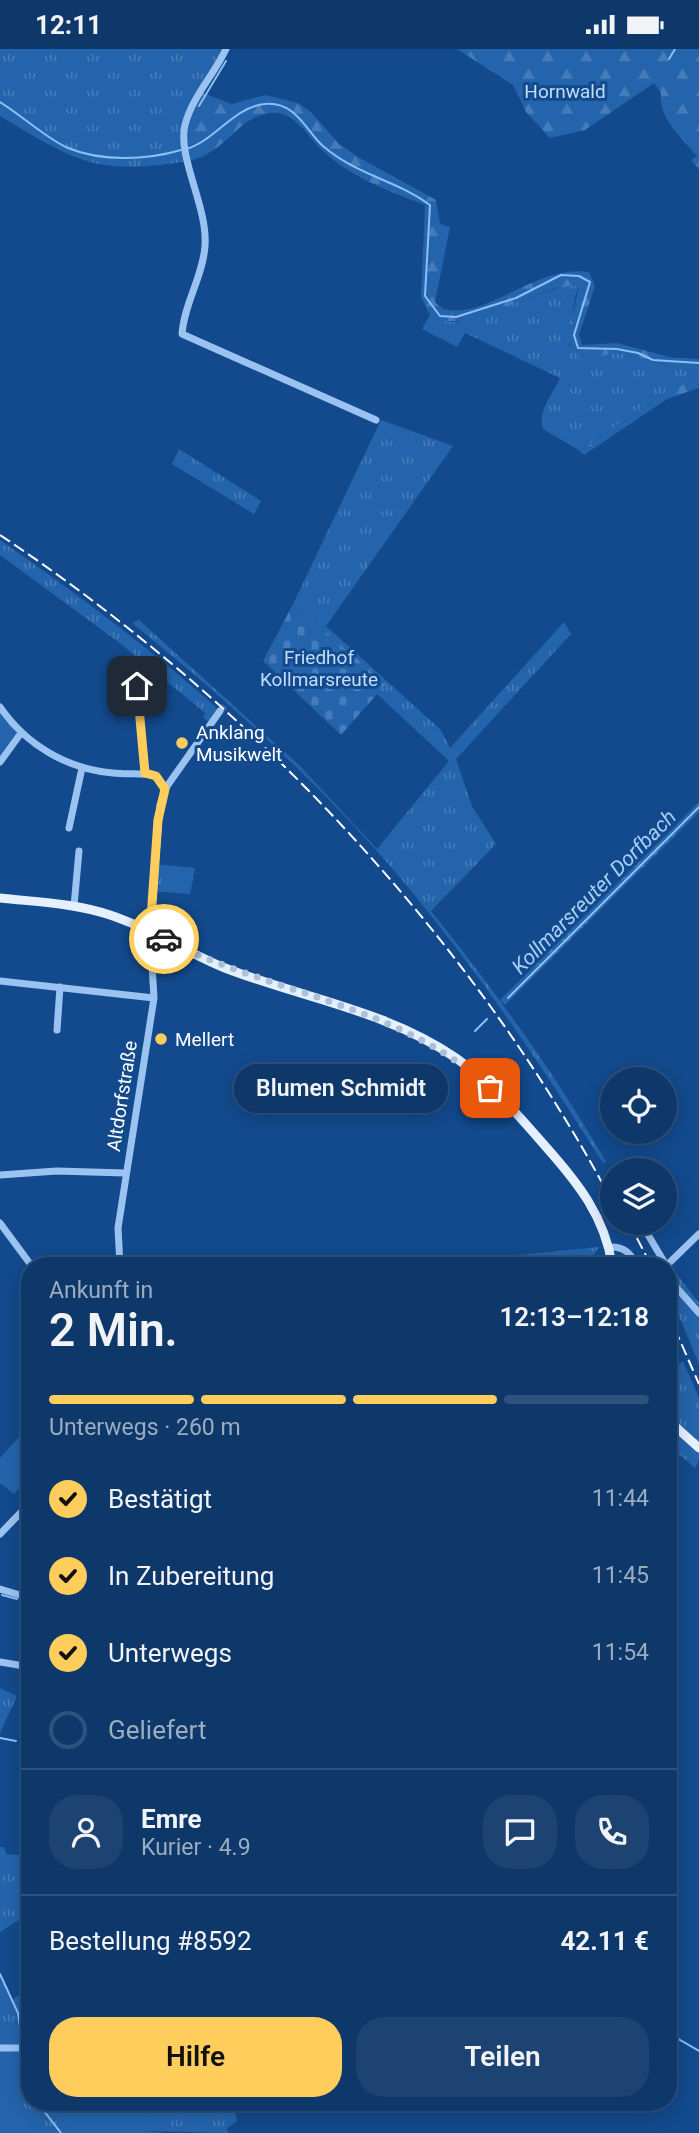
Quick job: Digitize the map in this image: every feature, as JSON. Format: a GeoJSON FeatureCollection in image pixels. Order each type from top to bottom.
{"type":"FeatureCollection","features":[{"type":"Feature","properties":{"kind":"main road"},"geometry":{"type":"LineString","coordinates":[[0,898],[74,907],[112,916],[223,967],[387,1022],[458,1060],[511,1108],[572,1177],[594,1209],[611,1257]]}},
{"type":"Feature","properties":{"kind":"main road"},"geometry":{"type":"LineString","coordinates":[[677,1428],[699,1448]]}},
{"type":"Feature","properties":{"kind":"street"},"geometry":{"type":"LineString","coordinates":[[226,49],[189,111],[184,128],[187,157],[204,218],[206,239],[182,334],[376,420]]}},
{"type":"Feature","properties":{"kind":"street"},"geometry":{"type":"LineString","coordinates":[[137,686],[131,696],[145,773]]}},
{"type":"Feature","properties":{"kind":"street"},"geometry":{"type":"LineString","coordinates":[[0,707],[21,733],[53,755],[82,768],[156,776],[165,789],[220,711]]}},
{"type":"Feature","properties":{"kind":"street"},"geometry":{"type":"LineString","coordinates":[[0,762],[21,733]]}},
{"type":"Feature","properties":{"kind":"street"},"geometry":{"type":"LineString","coordinates":[[69,828],[82,768]]}},
{"type":"Feature","properties":{"kind":"street","name":"Altdorfstraße"},"geometry":{"type":"LineString","coordinates":[[120,1257],[118,1228],[125,1173],[154,997],[150,932],[158,820],[165,789]]}},
{"type":"Feature","properties":{"kind":"street"},"geometry":{"type":"LineString","coordinates":[[74,907],[79,851]]}},
{"type":"Feature","properties":{"kind":"street"},"geometry":{"type":"LineString","coordinates":[[0,981],[154,997]]}},
{"type":"Feature","properties":{"kind":"street"},"geometry":{"type":"LineString","coordinates":[[57,1030],[60,987]]}},
{"type":"Feature","properties":{"kind":"street"},"geometry":{"type":"LineString","coordinates":[[0,1175],[57,1171],[125,1173]]}},
{"type":"Feature","properties":{"kind":"street"},"geometry":{"type":"LineString","coordinates":[[0,1223],[25,1257]]}},
{"type":"Feature","properties":{"kind":"street"},"geometry":{"type":"LineString","coordinates":[[675,1257],[699,1234]]}},
{"type":"Feature","properties":{"kind":"street"},"geometry":{"type":"LineString","coordinates":[[648,1235],[661,1257]]}},
{"type":"Feature","properties":{"kind":"street"},"geometry":{"type":"LineString","coordinates":[[609,1247],[618,1246],[631,1257]]}},
{"type":"Feature","properties":{"kind":"street"},"geometry":{"type":"LineString","coordinates":[[677,1288],[699,1313]]}},
{"type":"Feature","properties":{"kind":"street"},"geometry":{"type":"LineString","coordinates":[[0,1534],[21,1512]]}},
{"type":"Feature","properties":{"kind":"street"},"geometry":{"type":"LineString","coordinates":[[0,1589],[21,1595]]}},
{"type":"Feature","properties":{"kind":"street"},"geometry":{"type":"LineString","coordinates":[[0,1661],[21,1665]]}},
{"type":"Feature","properties":{"kind":"street"},"geometry":{"type":"LineString","coordinates":[[0,2047],[21,2049]]}},
{"type":"Feature","properties":{"kind":"green space"},"geometry":{"type":"Polygon","coordinates":[[[0,49],[226,49],[200,92],[188,161],[131,167],[88,161],[69,154],[0,116],[0,49]]]}},
{"type":"Feature","properties":{"kind":"green space","name":"Hornwald"},"geometry":{"type":"Polygon","coordinates":[[[457,49],[699,49],[699,170],[691,160],[697,156],[667,119],[661,93],[654,83],[585,130],[550,138],[526,112],[513,85],[457,49]]]}},
{"type":"Feature","properties":{"kind":"green space"},"geometry":{"type":"Polygon","coordinates":[[[200,92],[232,104],[265,95],[298,103],[311,112],[339,144],[436,200],[440,224],[450,227],[435,302],[443,309],[477,307],[550,276],[589,272],[595,286],[579,335],[582,345],[617,343],[673,358],[699,359],[699,373],[625,354],[612,353],[585,361],[575,353],[568,335],[578,285],[556,288],[465,321],[441,321],[430,315],[421,297],[425,205],[344,168],[321,149],[297,123],[283,114],[265,114],[255,118],[212,151],[188,161],[184,137],[200,92]]]}},
{"type":"Feature","properties":{"kind":"green space"},"geometry":{"type":"Polygon","coordinates":[[[567,285],[578,285],[569,328],[569,346],[625,354],[699,373],[699,381],[674,386],[580,451],[543,429],[544,409],[560,378],[465,333],[457,347],[422,329],[430,315],[441,321],[458,322],[567,285]]]}},
{"type":"Feature","properties":{"kind":"green space"},"geometry":{"type":"Polygon","coordinates":[[[699,381],[699,388],[667,399],[584,455],[580,451],[674,386],[699,381]]]}},
{"type":"Feature","properties":{"kind":"green space"},"geometry":{"type":"Polygon","coordinates":[[[381,420],[453,446],[326,626],[441,730],[450,748],[564,622],[571,634],[456,759],[472,806],[496,844],[431,911],[501,1002],[545,1065],[604,1158],[600,1158],[487,989],[390,866],[275,747],[132,623],[139,620],[298,764],[377,849],[449,761],[377,694],[386,684],[293,604],[381,420]]]}},
{"type":"Feature","properties":{"kind":"green space"},"geometry":{"type":"Polygon","coordinates":[[[179,449],[261,501],[254,514],[172,464],[179,449]]]}},
{"type":"Feature","properties":{"kind":"green space"},"geometry":{"type":"Polygon","coordinates":[[[0,540],[112,622],[219,710],[209,722],[203,717],[205,713],[121,644],[0,555],[0,540]]]}},
{"type":"Feature","properties":{"kind":"green space","name":"Friedhof Kollmarsreute"},"geometry":{"type":"Polygon","coordinates":[[[293,604],[386,684],[341,735],[263,661],[293,604]]]}},
{"type":"Feature","properties":{"kind":"green space"},"geometry":{"type":"Polygon","coordinates":[[[0,712],[17,732],[0,755],[0,712]]]}},
{"type":"Feature","properties":{"kind":"green space"},"geometry":{"type":"Polygon","coordinates":[[[699,802],[699,812],[505,1005],[500,1000],[699,802]]]}},
{"type":"Feature","properties":{"kind":"green space"},"geometry":{"type":"Polygon","coordinates":[[[154,864],[195,868],[190,894],[153,891],[154,864]]]}},
{"type":"Feature","properties":{"kind":"green space"},"geometry":{"type":"Polygon","coordinates":[[[599,1247],[592,1257],[518,1255],[599,1247]]]}},
{"type":"Feature","properties":{"kind":"green space"},"geometry":{"type":"Polygon","coordinates":[[[677,1274],[699,1303],[699,1364],[677,1311],[677,1274]]]}},
{"type":"Feature","properties":{"kind":"green space"},"geometry":{"type":"Polygon","coordinates":[[[683,1361],[699,1398],[699,1460],[695,1468],[677,1453],[677,1366],[683,1361]]]}},
{"type":"Feature","properties":{"kind":"green space"},"geometry":{"type":"Polygon","coordinates":[[[21,1435],[21,1486],[14,1494],[0,1483],[0,1458],[21,1435]]]}},
{"type":"Feature","properties":{"kind":"green space"},"geometry":{"type":"Polygon","coordinates":[[[0,1688],[17,1696],[0,1733],[0,1688]]]}},
{"type":"Feature","properties":{"kind":"green space"},"geometry":{"type":"Polygon","coordinates":[[[0,1847],[4,1847],[6,1854],[21,1855],[21,1919],[0,1932],[0,1847]]]}},
{"type":"Feature","properties":{"kind":"green space"},"geometry":{"type":"Polygon","coordinates":[[[0,1974],[12,2000],[21,1994],[21,2099],[15,2049],[0,2048],[0,1974]]]}},
{"type":"Feature","properties":{"kind":"green space"},"geometry":{"type":"Polygon","coordinates":[[[0,2048],[15,2049],[21,2111],[26,2111],[34,2133],[0,2133],[0,2048]]]}},
{"type":"Feature","properties":{"kind":"green space"},"geometry":{"type":"Polygon","coordinates":[[[26,2111],[55,2111],[73,2133],[34,2133],[26,2111]]]}},
{"type":"Feature","properties":{"kind":"green space"},"geometry":{"type":"Polygon","coordinates":[[[55,2111],[146,2111],[147,2131],[167,2133],[73,2133],[55,2111]]]}},
{"type":"Feature","properties":{"kind":"green space"},"geometry":{"type":"Polygon","coordinates":[[[146,2111],[232,2111],[237,2121],[227,2128],[228,2133],[147,2131],[146,2111]]]}},
{"type":"Feature","properties":{"kind":"waterway"},"geometry":{"type":"LineString","coordinates":[[669,59],[675,49]]}},
{"type":"Feature","properties":{"kind":"waterway"},"geometry":{"type":"LineString","coordinates":[[199,106],[226,61]]}},
{"type":"Feature","properties":{"kind":"waterway"},"geometry":{"type":"LineString","coordinates":[[0,102],[51,139],[81,153],[124,158],[154,156],[181,150]]}},
{"type":"Feature","properties":{"kind":"waterway"},"geometry":{"type":"LineString","coordinates":[[186,149],[206,139],[234,117],[254,106],[276,104],[285,107],[336,156],[404,189],[430,205],[425,296],[440,316],[456,317],[516,298],[561,275],[579,276],[590,282],[574,335],[578,348],[617,349],[638,353],[653,360],[699,363]]}},
{"type":"Feature","properties":{"kind":"waterway","name":"Kollmarsreuter Dorfbach"},"geometry":{"type":"LineString","coordinates":[[508,998],[699,807]]}},
{"type":"Feature","properties":{"kind":"waterway","name":"Kollmarsreuter Dorfbach"},"geometry":{"type":"LineString","coordinates":[[475,1031],[487,1019]]}},
{"type":"Feature","properties":{"kind":"waterway"},"geometry":{"type":"LineString","coordinates":[[2,1595],[17,1599]]}},
{"type":"Feature","properties":{"kind":"waterway"},"geometry":{"type":"LineString","coordinates":[[0,1738],[16,1741]]}},
{"type":"Feature","properties":{"kind":"waterway"},"geometry":{"type":"LineString","coordinates":[[0,1974],[18,2013],[21,2033]]}},
{"type":"Feature","properties":{"kind":"waterway"},"geometry":{"type":"LineString","coordinates":[[677,2038],[699,2051]]}},
{"type":"Feature","properties":{"kind":"waterway"},"geometry":{"type":"LineString","coordinates":[[44,2111],[61,2133]]}},
{"type":"Feature","properties":{"kind":"tunnel"},"geometry":{"type":"LineString","coordinates":[[220,711],[229,701]]}},
{"type":"Feature","properties":{"kind":"railway"},"geometry":{"type":"LineString","coordinates":[[0,535],[93,601],[182,672],[267,749],[347,831],[422,917],[492,1008],[555,1103],[600,1180]]}},
{"type":"Feature","properties":{"kind":"railway"},"geometry":{"type":"LineString","coordinates":[[635,1235],[647,1257]]}},
{"type":"Feature","properties":{"kind":"railway"},"geometry":{"type":"LineString","coordinates":[[677,1334],[699,1384]]}},
{"type":"Feature","properties":{"kind":"way so far"},"geometry":{"type":"LineString","coordinates":[[164,939],[223,967],[354,1009],[414,1034],[458,1060],[490,1088]]}},
{"type":"Feature","properties":{"kind":"place","name":"Anklang Musikwelt"},"geometry":{"type":"Point","coordinates":[182,743]}},
{"type":"Feature","properties":{"kind":"place","name":"Mellert"},"geometry":{"type":"Point","coordinates":[161,1039]}},
{"type":"Feature","properties":{"kind":"place","name":"Blumen Schmidt"},"geometry":{"type":"Point","coordinates":[490,1088]}},
{"type":"Feature","properties":{"kind":"route"},"geometry":{"type":"LineString","coordinates":[[137,686],[135,696],[145,773],[156,776],[165,789],[160,805],[155,846],[150,932],[164,939]]}}]}
